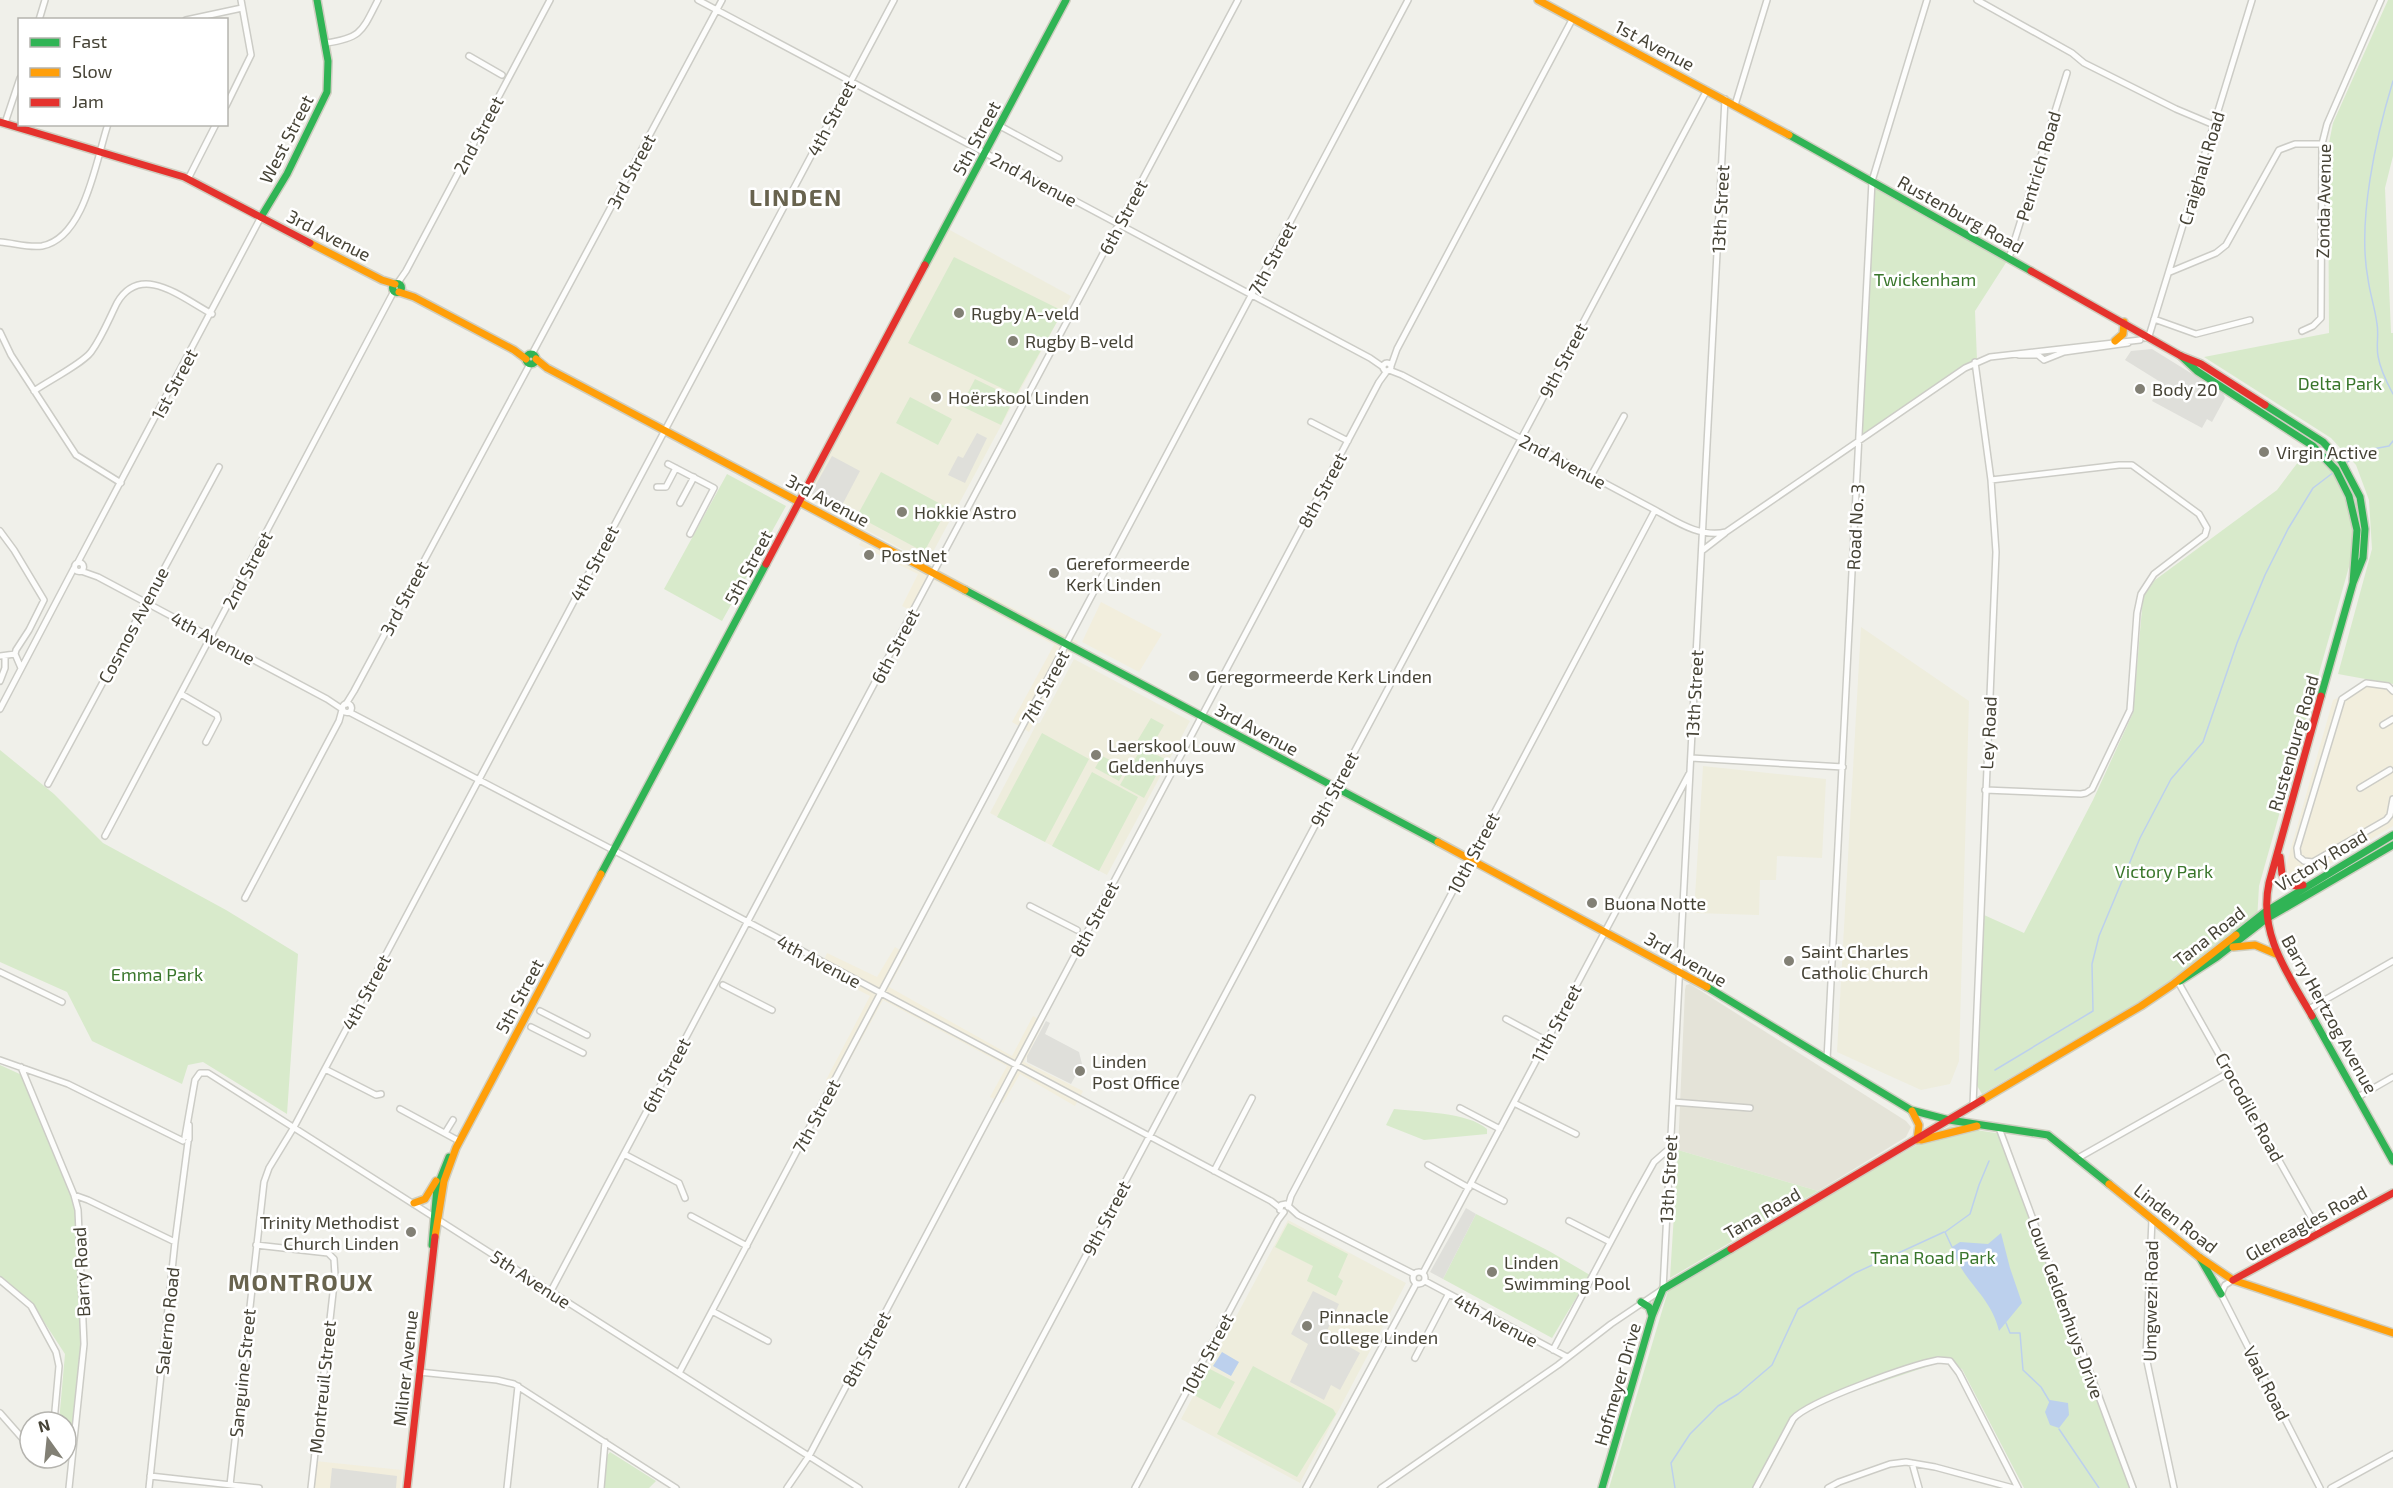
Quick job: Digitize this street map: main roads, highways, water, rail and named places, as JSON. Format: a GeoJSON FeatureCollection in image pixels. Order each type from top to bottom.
{"type":"FeatureCollection","features":[{"type":"Feature","properties":{"kind":"main road","name":"West Street"},"geometry":{"type":"LineString","coordinates":[[261,217],[324,100],[329,71],[317,0]]}},
{"type":"Feature","properties":{"kind":"main road","name":"5th Street"},"geometry":{"type":"LineString","coordinates":[[436,1217],[440,1178],[446,1162],[458,1144],[1066,0]]}},
{"type":"Feature","properties":{"kind":"main road","name":"1st Avenue"},"geometry":{"type":"LineString","coordinates":[[1539,0],[1725,99]]}},
{"type":"Feature","properties":{"kind":"main road","name":"Rustenburg Road"},"geometry":{"type":"LineString","coordinates":[[1725,99],[2181,356],[2201,364],[2317,438],[2335,454],[2346,469],[2360,497],[2365,529],[2363,558],[2353,583],[2267,890],[2265,915]]}},
{"type":"Feature","properties":{"kind":"main road","name":"3rd Avenue"},"geometry":{"type":"LineString","coordinates":[[3,123],[160,168],[188,179],[1606,930],[1680,971],[1911,1110],[1949,1120]]}},
{"type":"Feature","properties":{"kind":"main road"},"geometry":{"type":"LineString","coordinates":[[2115,341],[2123,334],[2124,322]]}},
{"type":"Feature","properties":{"kind":"main road","name":"Rustenburg Road"},"geometry":{"type":"LineString","coordinates":[[2181,356],[2196,371],[2313,446],[2340,475],[2352,505],[2357,531],[2353,583]]}},
{"type":"Feature","properties":{"kind":"main road","name":"Victory Road"},"geometry":{"type":"LineString","coordinates":[[2265,915],[2311,883],[2393,835]]}},
{"type":"Feature","properties":{"kind":"main road","name":"Victory Road"},"geometry":{"type":"LineString","coordinates":[[2265,915],[2393,844]]}},
{"type":"Feature","properties":{"kind":"main road"},"geometry":{"type":"LineString","coordinates":[[2280,848],[2280,871],[2285,882],[2297,886],[2311,883]]}},
{"type":"Feature","properties":{"kind":"main road","name":"Tana Road"},"geometry":{"type":"LineString","coordinates":[[1663,1289],[2131,1012],[2225,951],[2265,915]]}},
{"type":"Feature","properties":{"kind":"main road","name":"Tana Road"},"geometry":{"type":"LineString","coordinates":[[2176,982],[2265,915]]}},
{"type":"Feature","properties":{"kind":"main road","name":"Barry Hertzog Avenue"},"geometry":{"type":"LineString","coordinates":[[2265,915],[2277,956],[2393,1161]]}},
{"type":"Feature","properties":{"kind":"main road"},"geometry":{"type":"LineString","coordinates":[[2225,951],[2238,945],[2254,944],[2268,948],[2277,956]]}},
{"type":"Feature","properties":{"kind":"main road"},"geometry":{"type":"LineString","coordinates":[[1911,1110],[1918,1125],[1915,1141],[1978,1124],[1970,1116],[1973,1106]]}},
{"type":"Feature","properties":{"kind":"main road","name":"Linden Road"},"geometry":{"type":"LineString","coordinates":[[1949,1120],[2044,1133],[2199,1257],[2233,1280],[2393,1333]]}},
{"type":"Feature","properties":{"kind":"main road","name":"5th Street"},"geometry":{"type":"LineString","coordinates":[[436,1217],[444,1181],[458,1144]]}},
{"type":"Feature","properties":{"kind":"main road"},"geometry":{"type":"LineString","coordinates":[[414,1203],[425,1199],[440,1178]]}},
{"type":"Feature","properties":{"kind":"main road","name":"Gleneagles Road"},"geometry":{"type":"LineString","coordinates":[[2233,1280],[2393,1193]]}},
{"type":"Feature","properties":{"kind":"main road","name":"Milner Avenue"},"geometry":{"type":"LineString","coordinates":[[407,1488],[436,1217]]}},
{"type":"Feature","properties":{"kind":"main road"},"geometry":{"type":"LineString","coordinates":[[2199,1257],[2222,1294]]}},
{"type":"Feature","properties":{"kind":"main road","name":"Hofmeyer Drive"},"geometry":{"type":"LineString","coordinates":[[1602,1488],[1652,1316],[1663,1289]]}},
{"type":"Feature","properties":{"kind":"main road"},"geometry":{"type":"LineString","coordinates":[[1641,1302],[1649,1307],[1652,1316]]}},
{"type":"Feature","properties":{"kind":"water"},"geometry":{"type":"Polygon","coordinates":[[[2001,1233],[2022,1303],[1999,1331],[1990,1307],[1962,1269],[1952,1247],[1960,1242],[1988,1244],[2001,1233]]]}},
{"type":"Feature","properties":{"kind":"water"},"geometry":{"type":"Polygon","coordinates":[[[1222,1352],[1239,1362],[1231,1376],[1213,1366],[1222,1352]]]}},
{"type":"Feature","properties":{"kind":"water"},"geometry":{"type":"Polygon","coordinates":[[[2050,1400],[2068,1403],[2069,1415],[2059,1428],[2050,1425],[2045,1412],[2050,1400]]]}},
{"type":"Feature","properties":{"kind":"waterway"},"geometry":{"type":"LineString","coordinates":[[2393,81],[2380,127],[2370,179],[2365,231],[2368,279],[2378,328],[2378,356],[2393,394]]}},
{"type":"Feature","properties":{"kind":"waterway"},"geometry":{"type":"LineString","coordinates":[[2345,464],[2362,451],[2389,446],[2393,441]]}},
{"type":"Feature","properties":{"kind":"waterway"},"geometry":{"type":"LineString","coordinates":[[1995,1070],[2093,1011],[2092,964],[2099,936],[2140,838],[2171,779],[2203,742],[2237,643],[2265,575],[2288,529],[2313,488],[2334,472]]}},
{"type":"Feature","properties":{"kind":"waterway"},"geometry":{"type":"LineString","coordinates":[[1952,1247],[1945,1232],[1970,1214],[1989,1161]]}},
{"type":"Feature","properties":{"kind":"waterway"},"geometry":{"type":"LineString","coordinates":[[1675,1488],[1671,1463],[1690,1434],[1718,1406],[1738,1394],[1772,1365],[1798,1309],[1855,1273],[1944,1232]]}},
{"type":"Feature","properties":{"kind":"waterway"},"geometry":{"type":"LineString","coordinates":[[2006,1323],[2010,1333],[2020,1333],[2023,1370],[2041,1387],[2050,1402]]}},
{"type":"Feature","properties":{"kind":"waterway"},"geometry":{"type":"LineString","coordinates":[[2059,1429],[2099,1488]]}},
{"type":"Feature","properties":{"kind":"place","name":"Rugby A-veld"},"geometry":{"type":"Point","coordinates":[959,313]}},
{"type":"Feature","properties":{"kind":"place","name":"Rugby B-veld"},"geometry":{"type":"Point","coordinates":[1013,341]}},
{"type":"Feature","properties":{"kind":"place","name":"Body 20"},"geometry":{"type":"Point","coordinates":[2140,389]}},
{"type":"Feature","properties":{"kind":"place","name":"Hoërskool Linden"},"geometry":{"type":"Point","coordinates":[936,397]}},
{"type":"Feature","properties":{"kind":"place","name":"Virgin Active"},"geometry":{"type":"Point","coordinates":[2264,452]}},
{"type":"Feature","properties":{"kind":"place","name":"Hokkie Astro"},"geometry":{"type":"Point","coordinates":[902,512]}},
{"type":"Feature","properties":{"kind":"place","name":"PostNet"},"geometry":{"type":"Point","coordinates":[869,555]}},
{"type":"Feature","properties":{"kind":"place","name":"Gereformeerde Kerk Linden"},"geometry":{"type":"Point","coordinates":[1054,573]}},
{"type":"Feature","properties":{"kind":"place","name":"Geregormeerde Kerk Linden"},"geometry":{"type":"Point","coordinates":[1194,676]}},
{"type":"Feature","properties":{"kind":"place","name":"Laerskool Louw Geldenhuys"},"geometry":{"type":"Point","coordinates":[1096,755]}},
{"type":"Feature","properties":{"kind":"place","name":"Buona Notte"},"geometry":{"type":"Point","coordinates":[1592,903]}},
{"type":"Feature","properties":{"kind":"place","name":"Saint Charles Catholic Church"},"geometry":{"type":"Point","coordinates":[1789,961]}},
{"type":"Feature","properties":{"kind":"place","name":"Linden Post Office"},"geometry":{"type":"Point","coordinates":[1080,1071]}},
{"type":"Feature","properties":{"kind":"place","name":"Trinity Methodist Church Linden"},"geometry":{"type":"Point","coordinates":[411,1232]}},
{"type":"Feature","properties":{"kind":"place","name":"Linden Swimming Pool"},"geometry":{"type":"Point","coordinates":[1492,1272]}},
{"type":"Feature","properties":{"kind":"place","name":"Pinnacle College Linden"},"geometry":{"type":"Point","coordinates":[1307,1326]}},
{"type":"Feature","properties":{"kind":"district","name":"LINDEN"},"geometry":{"type":"Point","coordinates":[796,196]}},
{"type":"Feature","properties":{"kind":"district","name":"MONTROUX"},"geometry":{"type":"Point","coordinates":[301,1281]}},
{"type":"Feature","properties":{"kind":"park label","name":"Twickenham"},"geometry":{"type":"Point","coordinates":[1925,279]}},
{"type":"Feature","properties":{"kind":"park label","name":"Delta Park"},"geometry":{"type":"Point","coordinates":[2340,383]}},
{"type":"Feature","properties":{"kind":"park label","name":"Victory Park"},"geometry":{"type":"Point","coordinates":[2164,871]}},
{"type":"Feature","properties":{"kind":"park label","name":"Emma Park"},"geometry":{"type":"Point","coordinates":[157,974]}},
{"type":"Feature","properties":{"kind":"park label","name":"Tana Road Park"},"geometry":{"type":"Point","coordinates":[1933,1257]}}]}
